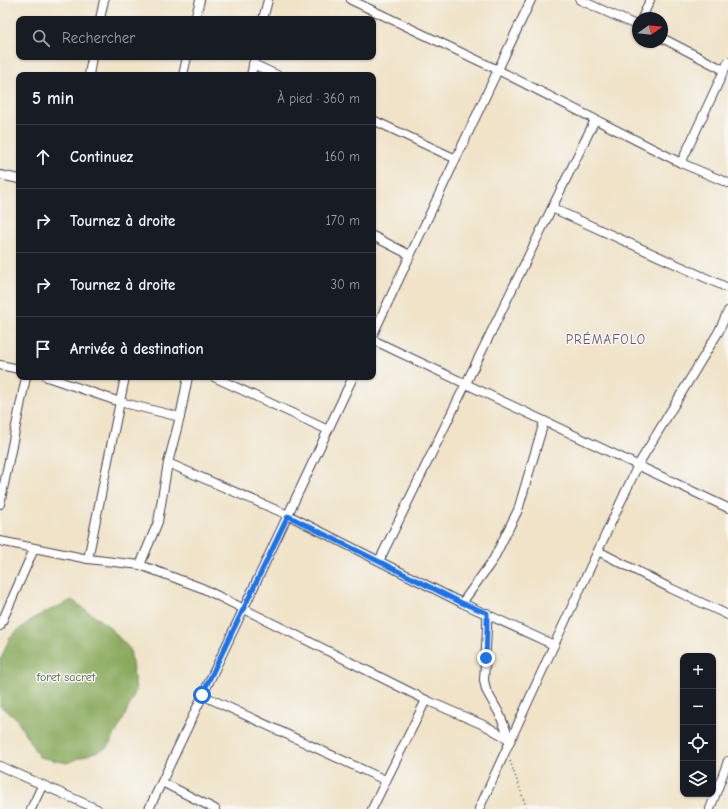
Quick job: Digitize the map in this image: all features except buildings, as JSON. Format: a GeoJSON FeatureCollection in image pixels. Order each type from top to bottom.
{"type":"FeatureCollection","features":[{"type":"Feature","properties":{"kind":"street"},"geometry":{"type":"LineString","coordinates":[[101,16],[104,0]]}},
{"type":"Feature","properties":{"kind":"street"},"geometry":{"type":"LineString","coordinates":[[196,16],[200,0]]}},
{"type":"Feature","properties":{"kind":"street"},"geometry":{"type":"LineString","coordinates":[[264,16],[268,0]]}},
{"type":"Feature","properties":{"kind":"street"},"geometry":{"type":"LineString","coordinates":[[351,0],[498,70],[681,163],[728,183]]}},
{"type":"Feature","properties":{"kind":"street"},"geometry":{"type":"LineString","coordinates":[[376,328],[531,0]]}},
{"type":"Feature","properties":{"kind":"street"},"geometry":{"type":"LineString","coordinates":[[580,0],[632,23]]}},
{"type":"Feature","properties":{"kind":"street"},"geometry":{"type":"LineString","coordinates":[[645,12],[650,0]]}},
{"type":"Feature","properties":{"kind":"street"},"geometry":{"type":"LineString","coordinates":[[668,41],[724,70]]}},
{"type":"Feature","properties":{"kind":"street"},"geometry":{"type":"LineString","coordinates":[[90,72],[92,60]]}},
{"type":"Feature","properties":{"kind":"street"},"geometry":{"type":"LineString","coordinates":[[184,72],[186,60]]}},
{"type":"Feature","properties":{"kind":"street"},"geometry":{"type":"LineString","coordinates":[[252,72],[254,60],[272,72]]}},
{"type":"Feature","properties":{"kind":"street"},"geometry":{"type":"LineString","coordinates":[[681,163],[728,62]]}},
{"type":"Feature","properties":{"kind":"street"},"geometry":{"type":"LineString","coordinates":[[380,561],[595,120]]}},
{"type":"Feature","properties":{"kind":"street"},"geometry":{"type":"LineString","coordinates":[[376,121],[456,159]]}},
{"type":"Feature","properties":{"kind":"street"},"geometry":{"type":"LineString","coordinates":[[0,175],[16,178]]}},
{"type":"Feature","properties":{"kind":"street"},"geometry":{"type":"LineString","coordinates":[[552,208],[728,288]]}},
{"type":"Feature","properties":{"kind":"street"},"geometry":{"type":"LineString","coordinates":[[376,238],[410,255]]}},
{"type":"Feature","properties":{"kind":"street"},"geometry":{"type":"LineString","coordinates":[[479,809],[638,465],[720,331],[728,311]]}},
{"type":"Feature","properties":{"kind":"street"},"geometry":{"type":"LineString","coordinates":[[376,341],[728,508]]}},
{"type":"Feature","properties":{"kind":"street"},"geometry":{"type":"LineString","coordinates":[[0,365],[16,368]]}},
{"type":"Feature","properties":{"kind":"street"},"geometry":{"type":"LineString","coordinates":[[0,504],[25,380]]}},
{"type":"Feature","properties":{"kind":"street"},"geometry":{"type":"LineString","coordinates":[[56,380],[120,402],[180,417]]}},
{"type":"Feature","properties":{"kind":"street"},"geometry":{"type":"LineString","coordinates":[[88,559],[124,380]]}},
{"type":"Feature","properties":{"kind":"street"},"geometry":{"type":"LineString","coordinates":[[140,565],[158,522],[168,463],[180,417],[187,380]]}},
{"type":"Feature","properties":{"kind":"street"},"geometry":{"type":"LineString","coordinates":[[220,380],[328,430]]}},
{"type":"Feature","properties":{"kind":"street"},"geometry":{"type":"LineString","coordinates":[[149,809],[352,380]]}},
{"type":"Feature","properties":{"kind":"street"},"geometry":{"type":"LineString","coordinates":[[462,603],[493,560],[518,510],[544,422]]}},
{"type":"Feature","properties":{"kind":"street"},"geometry":{"type":"LineString","coordinates":[[168,463],[288,516],[462,603],[487,613],[554,645]]}},
{"type":"Feature","properties":{"kind":"street"},"geometry":{"type":"LineString","coordinates":[[0,541],[88,559],[140,565],[202,588],[243,610],[426,700],[486,726],[510,740]]}},
{"type":"Feature","properties":{"kind":"street"},"geometry":{"type":"LineString","coordinates":[[0,626],[34,549]]}},
{"type":"Feature","properties":{"kind":"street"},"geometry":{"type":"LineString","coordinates":[[598,551],[670,588],[728,615]]}},
{"type":"Feature","properties":{"kind":"street"},"geometry":{"type":"LineString","coordinates":[[487,613],[484,680],[486,690],[499,713],[510,740]]}},
{"type":"Feature","properties":{"kind":"street"},"geometry":{"type":"LineString","coordinates":[[202,695],[386,780]]}},
{"type":"Feature","properties":{"kind":"street"},"geometry":{"type":"LineString","coordinates":[[372,809],[426,700]]}},
{"type":"Feature","properties":{"kind":"street"},"geometry":{"type":"LineString","coordinates":[[710,809],[728,761]]}},
{"type":"Feature","properties":{"kind":"street"},"geometry":{"type":"LineString","coordinates":[[0,766],[42,786],[97,809]]}},
{"type":"Feature","properties":{"kind":"street"},"geometry":{"type":"LineString","coordinates":[[162,782],[215,809]]}},
{"type":"Feature","properties":{"kind":"street"},"geometry":{"type":"LineString","coordinates":[[30,809],[42,786]]}},
{"type":"Feature","properties":{"kind":"path"},"geometry":{"type":"LineString","coordinates":[[506,750],[527,809]]}},
{"type":"Feature","properties":{"kind":"green space","name":"foret sacret"},"geometry":{"type":"Polygon","coordinates":[[[72,600],[107,625],[130,649],[136,690],[123,720],[108,747],[67,763],[39,757],[15,717],[0,706],[0,661],[10,637],[33,618],[72,600]]]}},
{"type":"Feature","properties":{"kind":"district","name":"PRÉMAFOLO"},"geometry":{"type":"Point","coordinates":[606,339]}},
{"type":"Feature","properties":{"kind":"route"},"geometry":{"type":"LineString","coordinates":[[202,695],[288,516],[462,603],[487,613],[486,658]]}}]}
